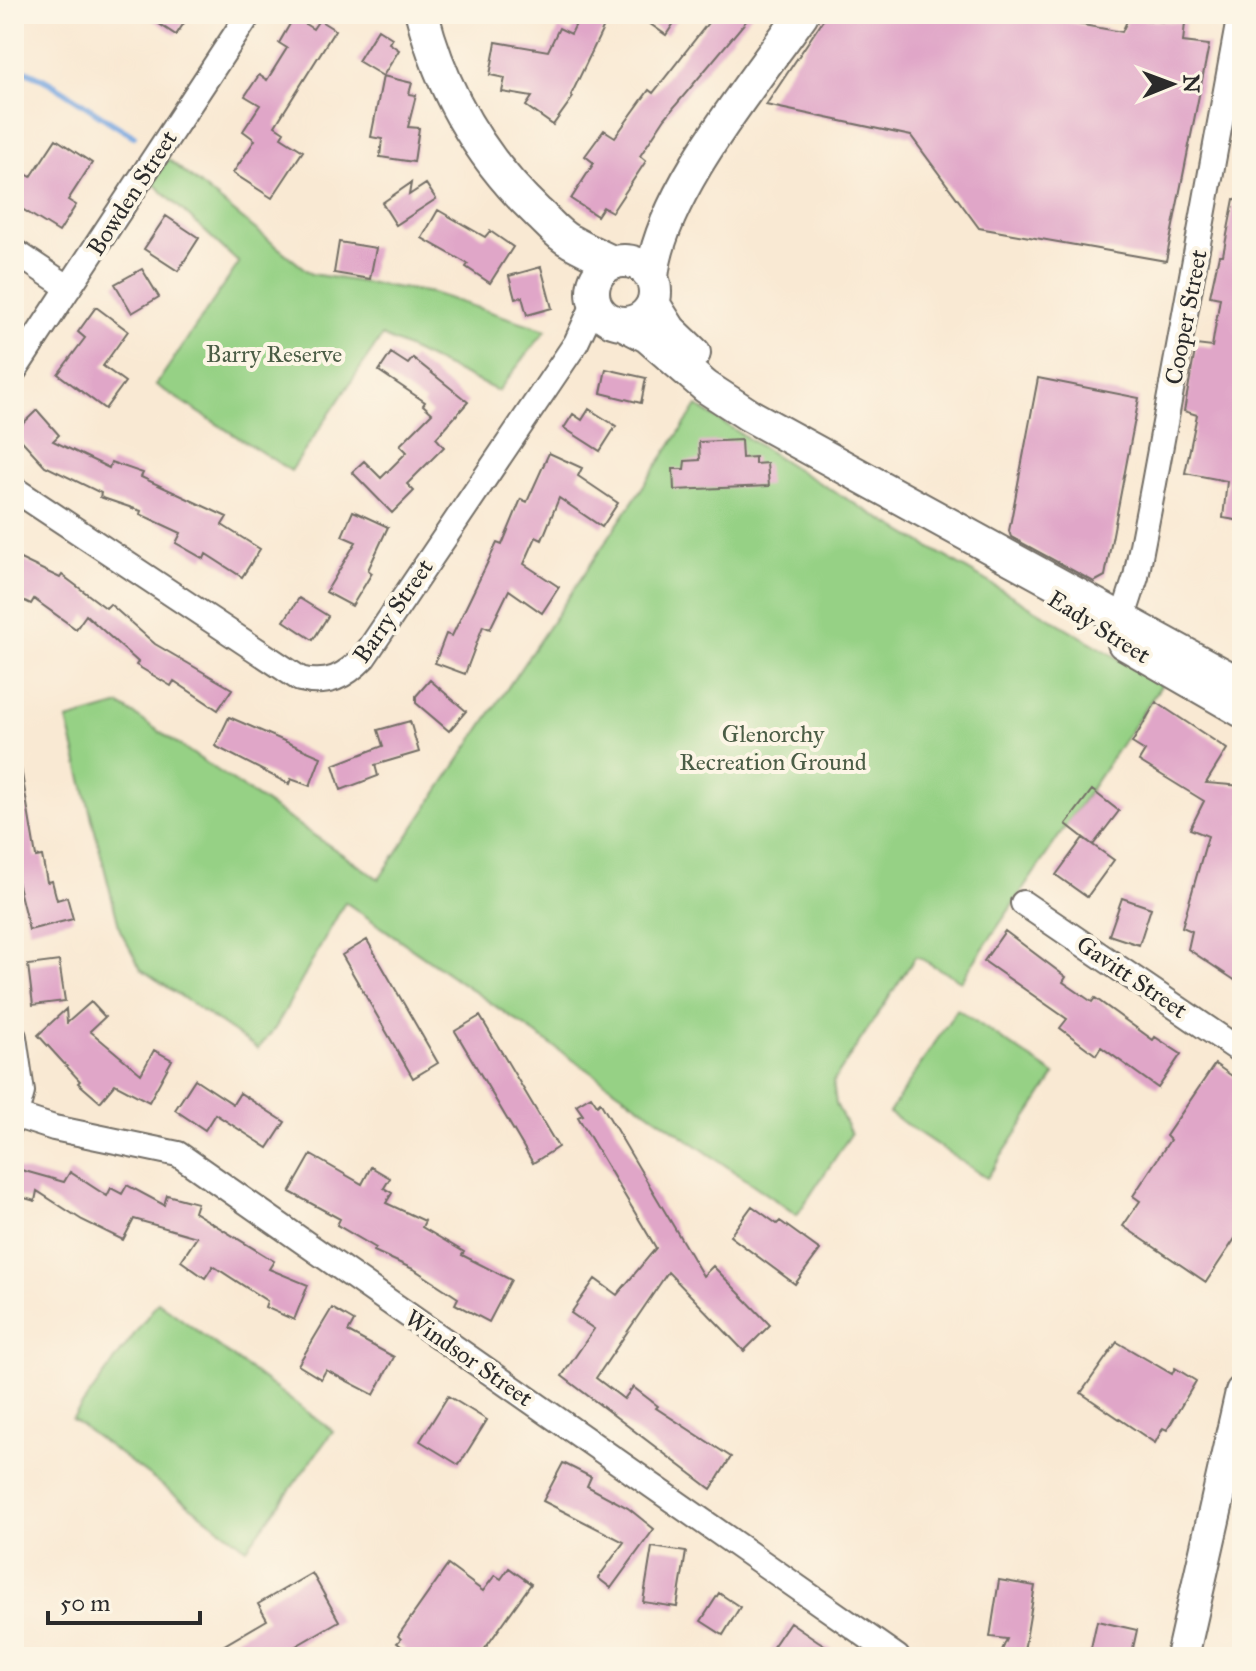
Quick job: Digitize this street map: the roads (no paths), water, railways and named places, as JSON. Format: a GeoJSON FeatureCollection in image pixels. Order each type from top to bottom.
{"type":"FeatureCollection","features":[{"type":"Feature","properties":{"kind":"main road","name":"Eady Street"},"geometry":{"type":"LineString","coordinates":[[422,14],[431,50],[451,99],[474,139],[508,184],[567,240],[630,310],[819,452],[962,534],[1123,617],[1242,685]]}},
{"type":"Feature","properties":{"kind":"main road"},"geometry":{"type":"LineString","coordinates":[[619,262],[700,163],[802,14]]}},
{"type":"Feature","properties":{"kind":"main road"},"geometry":{"type":"LineString","coordinates":[[630,310],[654,250],[700,163]]}},
{"type":"Feature","properties":{"kind":"main road","name":"Eady Street"},"geometry":{"type":"LineString","coordinates":[[567,240],[619,262],[640,265],[630,310]]}},
{"type":"Feature","properties":{"kind":"main road","name":"Eady Street"},"geometry":{"type":"LineString","coordinates":[[962,534],[1030,585],[1242,711]]}},
{"type":"Feature","properties":{"kind":"main road"},"geometry":{"type":"LineString","coordinates":[[1182,1657],[1242,1392]]}},
{"type":"Feature","properties":{"kind":"main road"},"geometry":{"type":"LineString","coordinates":[[1203,1657],[1242,1477]]}},
{"type":"Feature","properties":{"kind":"street","name":"Bowden Street"},"geometry":{"type":"LineString","coordinates":[[14,371],[249,14]]}},
{"type":"Feature","properties":{"kind":"street","name":"Cooper Street"},"geometry":{"type":"LineString","coordinates":[[1123,617],[1136,577],[1240,14]]}},
{"type":"Feature","properties":{"kind":"street"},"geometry":{"type":"LineString","coordinates":[[14,251],[69,288]]}},
{"type":"Feature","properties":{"kind":"street","name":"Barry Street"},"geometry":{"type":"LineString","coordinates":[[14,489],[300,679],[334,679],[344,676],[364,657],[576,343],[630,310]]}},
{"type":"Feature","properties":{"kind":"street","name":"Gavitt Street"},"geometry":{"type":"LineString","coordinates":[[1023,903],[1242,1052]]}},
{"type":"Feature","properties":{"kind":"street"},"geometry":{"type":"LineString","coordinates":[[14,1037],[21,1072],[16,1113]]}},
{"type":"Feature","properties":{"kind":"street","name":"Windsor Street"},"geometry":{"type":"LineString","coordinates":[[16,1113],[54,1128],[178,1154],[897,1657]]}},
{"type":"Feature","properties":{"kind":"waterway"},"geometry":{"type":"LineString","coordinates":[[14,67],[44,80],[134,136]]}},
{"type":"Feature","properties":{"kind":"park label","name":"Barry Reserve"},"geometry":{"type":"Point","coordinates":[274,354]}},
{"type":"Feature","properties":{"kind":"park label","name":"Glenorchy Recreation Ground"},"geometry":{"type":"Point","coordinates":[773,748]}}]}
